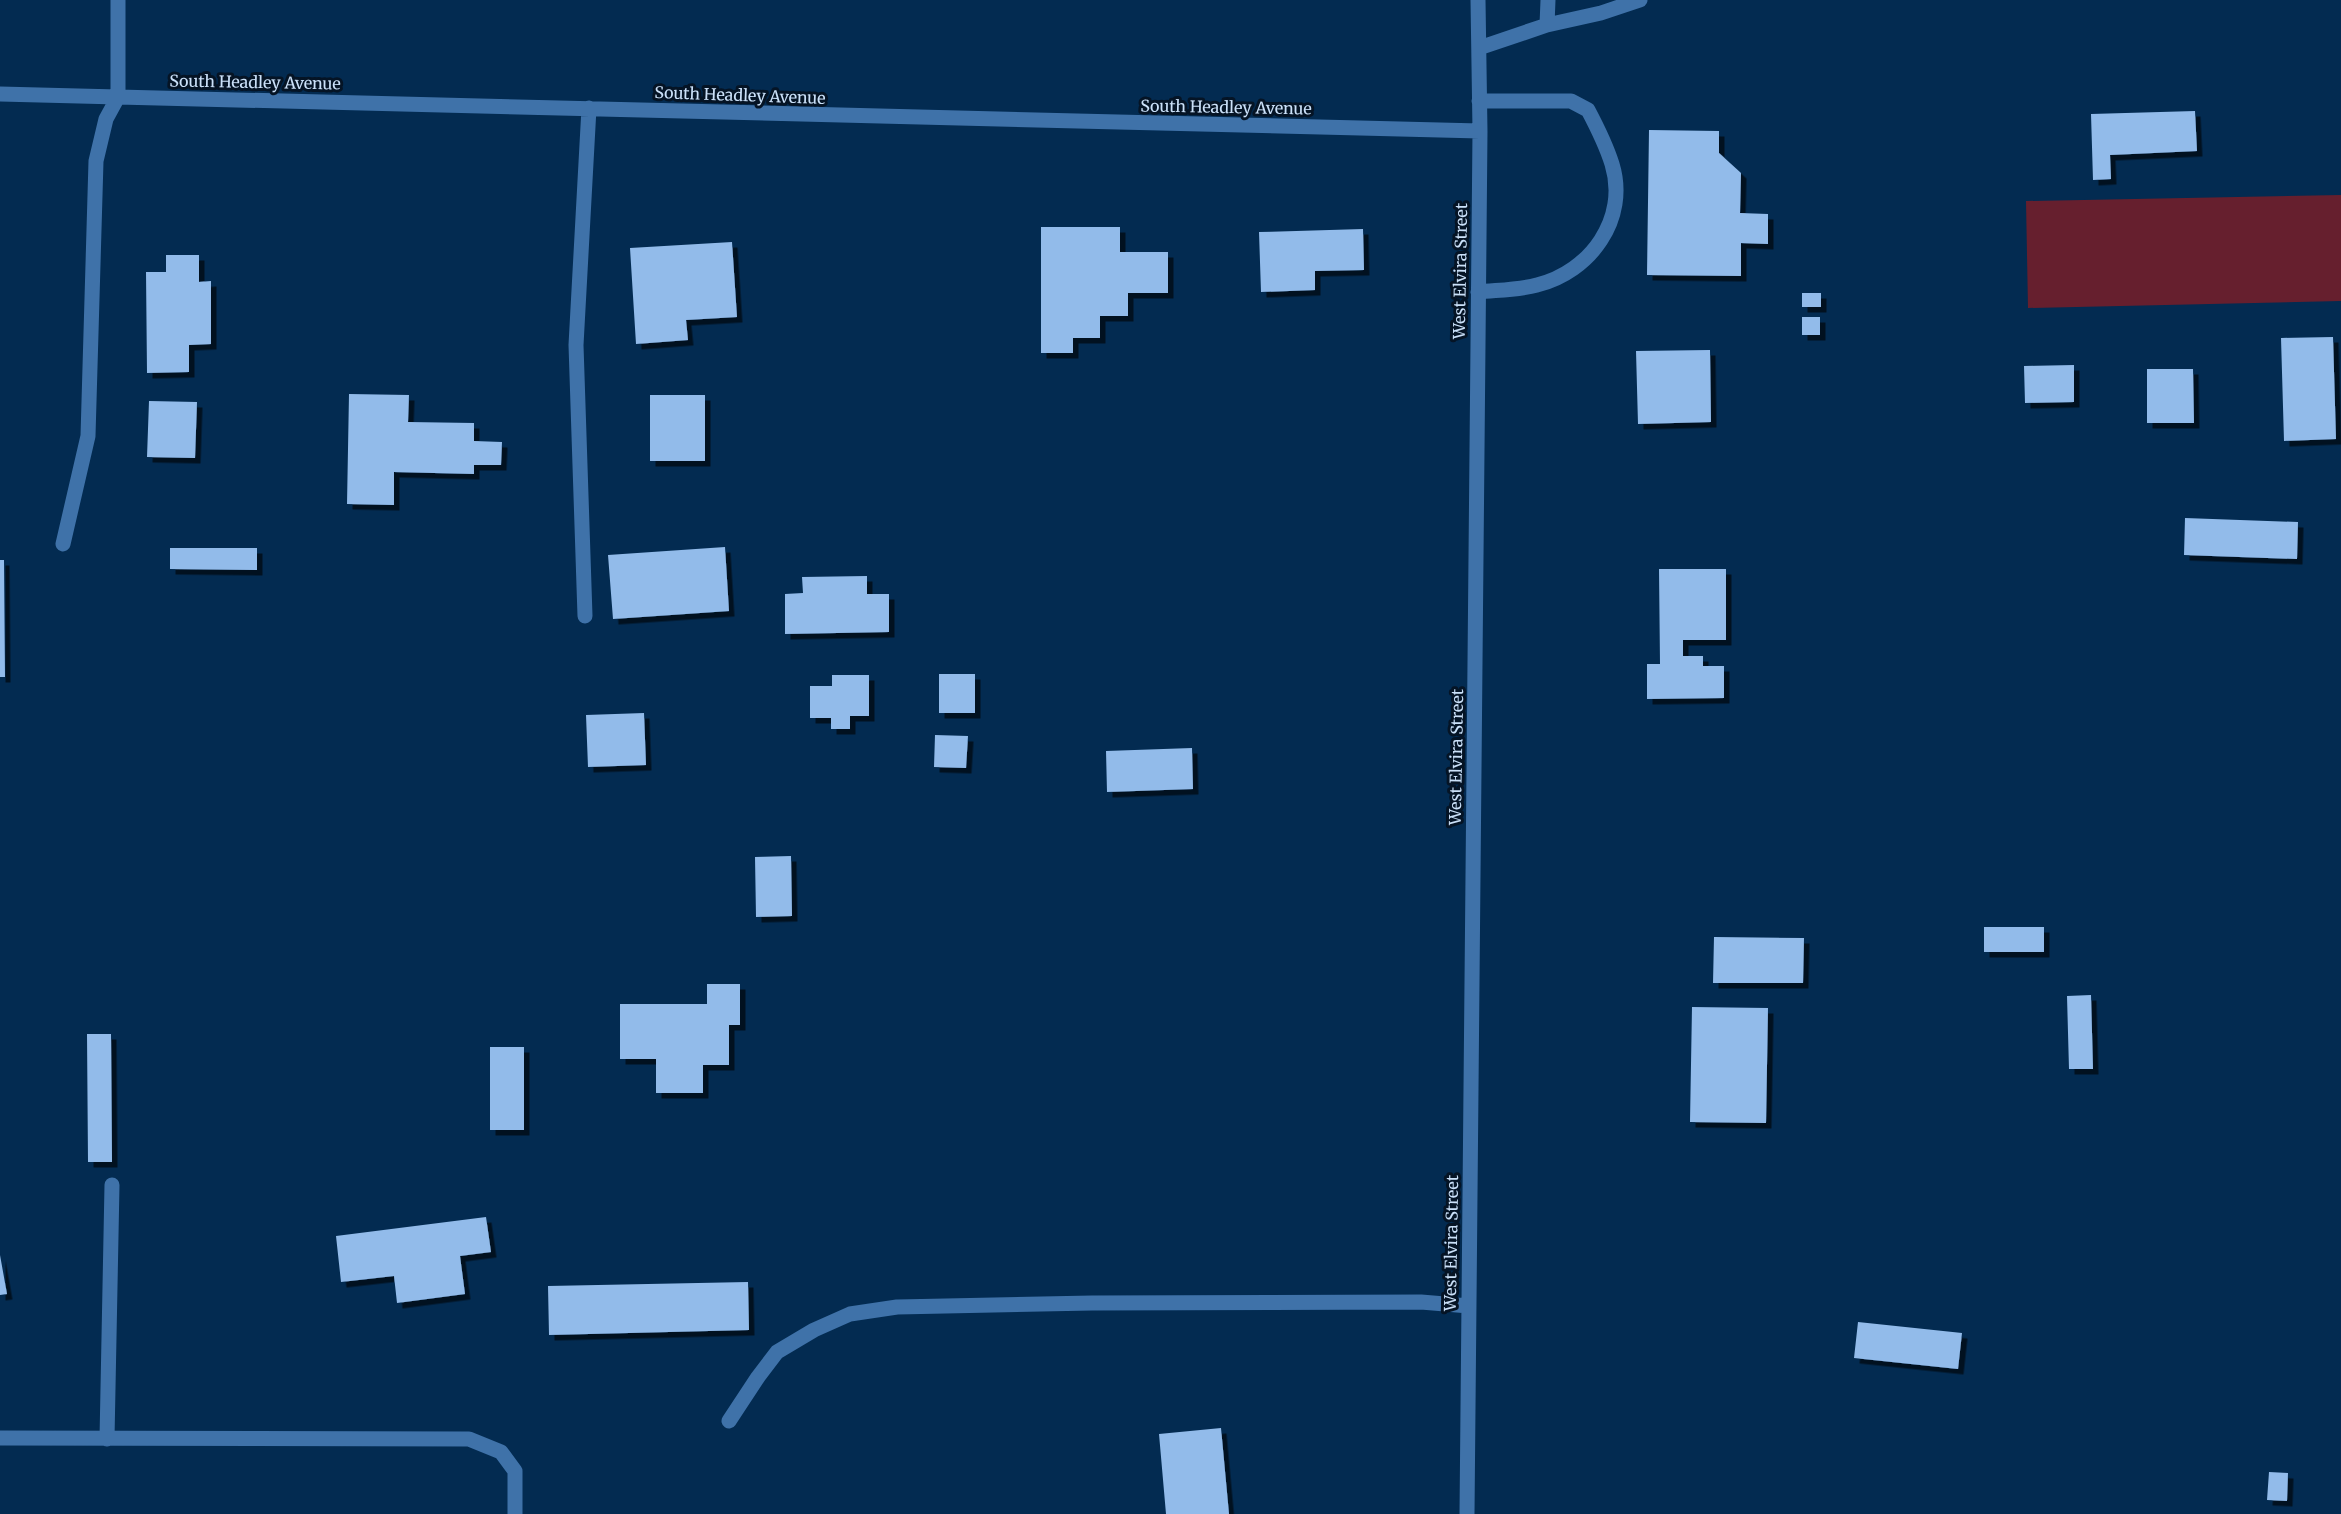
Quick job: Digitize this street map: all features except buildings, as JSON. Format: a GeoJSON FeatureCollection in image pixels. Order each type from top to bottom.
{"type":"FeatureCollection","features":[{"type":"Feature","properties":{"kind":"street"},"geometry":{"type":"LineString","coordinates":[[63,544],[88,436],[96,161],[106,119],[118,97],[117,0]]}},
{"type":"Feature","properties":{"kind":"street","name":"West Elvira Street"},"geometry":{"type":"LineString","coordinates":[[1467,1514],[1480,131],[1478,0]]}},
{"type":"Feature","properties":{"kind":"street"},"geometry":{"type":"LineString","coordinates":[[1547,25],[1548,0]]}},
{"type":"Feature","properties":{"kind":"street"},"geometry":{"type":"LineString","coordinates":[[1479,48],[1547,25],[1601,13],[1640,0]]}},
{"type":"Feature","properties":{"kind":"street","name":"South Headley Avenue"},"geometry":{"type":"LineString","coordinates":[[0,94],[1480,131]]}},
{"type":"Feature","properties":{"kind":"street"},"geometry":{"type":"LineString","coordinates":[[1478,292],[1537,286],[1568,274],[1592,253],[1609,229],[1617,199],[1612,165],[1588,110],[1571,101],[1479,101]]}},
{"type":"Feature","properties":{"kind":"street"},"geometry":{"type":"LineString","coordinates":[[585,616],[576,345],[589,108]]}},
{"type":"Feature","properties":{"kind":"street"},"geometry":{"type":"LineString","coordinates":[[107,1439],[112,1185]]}},
{"type":"Feature","properties":{"kind":"street"},"geometry":{"type":"LineString","coordinates":[[729,1421],[777,1352],[814,1330],[850,1314],[867,1311],[897,1307],[1092,1303],[1421,1302],[1469,1306]]}},
{"type":"Feature","properties":{"kind":"street"},"geometry":{"type":"LineString","coordinates":[[0,1438],[469,1439],[501,1452],[515,1471],[515,1514]]}},
{"type":"Feature","properties":{"kind":"shaded area"},"geometry":{"type":"Polygon","coordinates":[[[2341,195],[2341,301],[2028,308],[2026,201],[2341,195]]]}}]}
